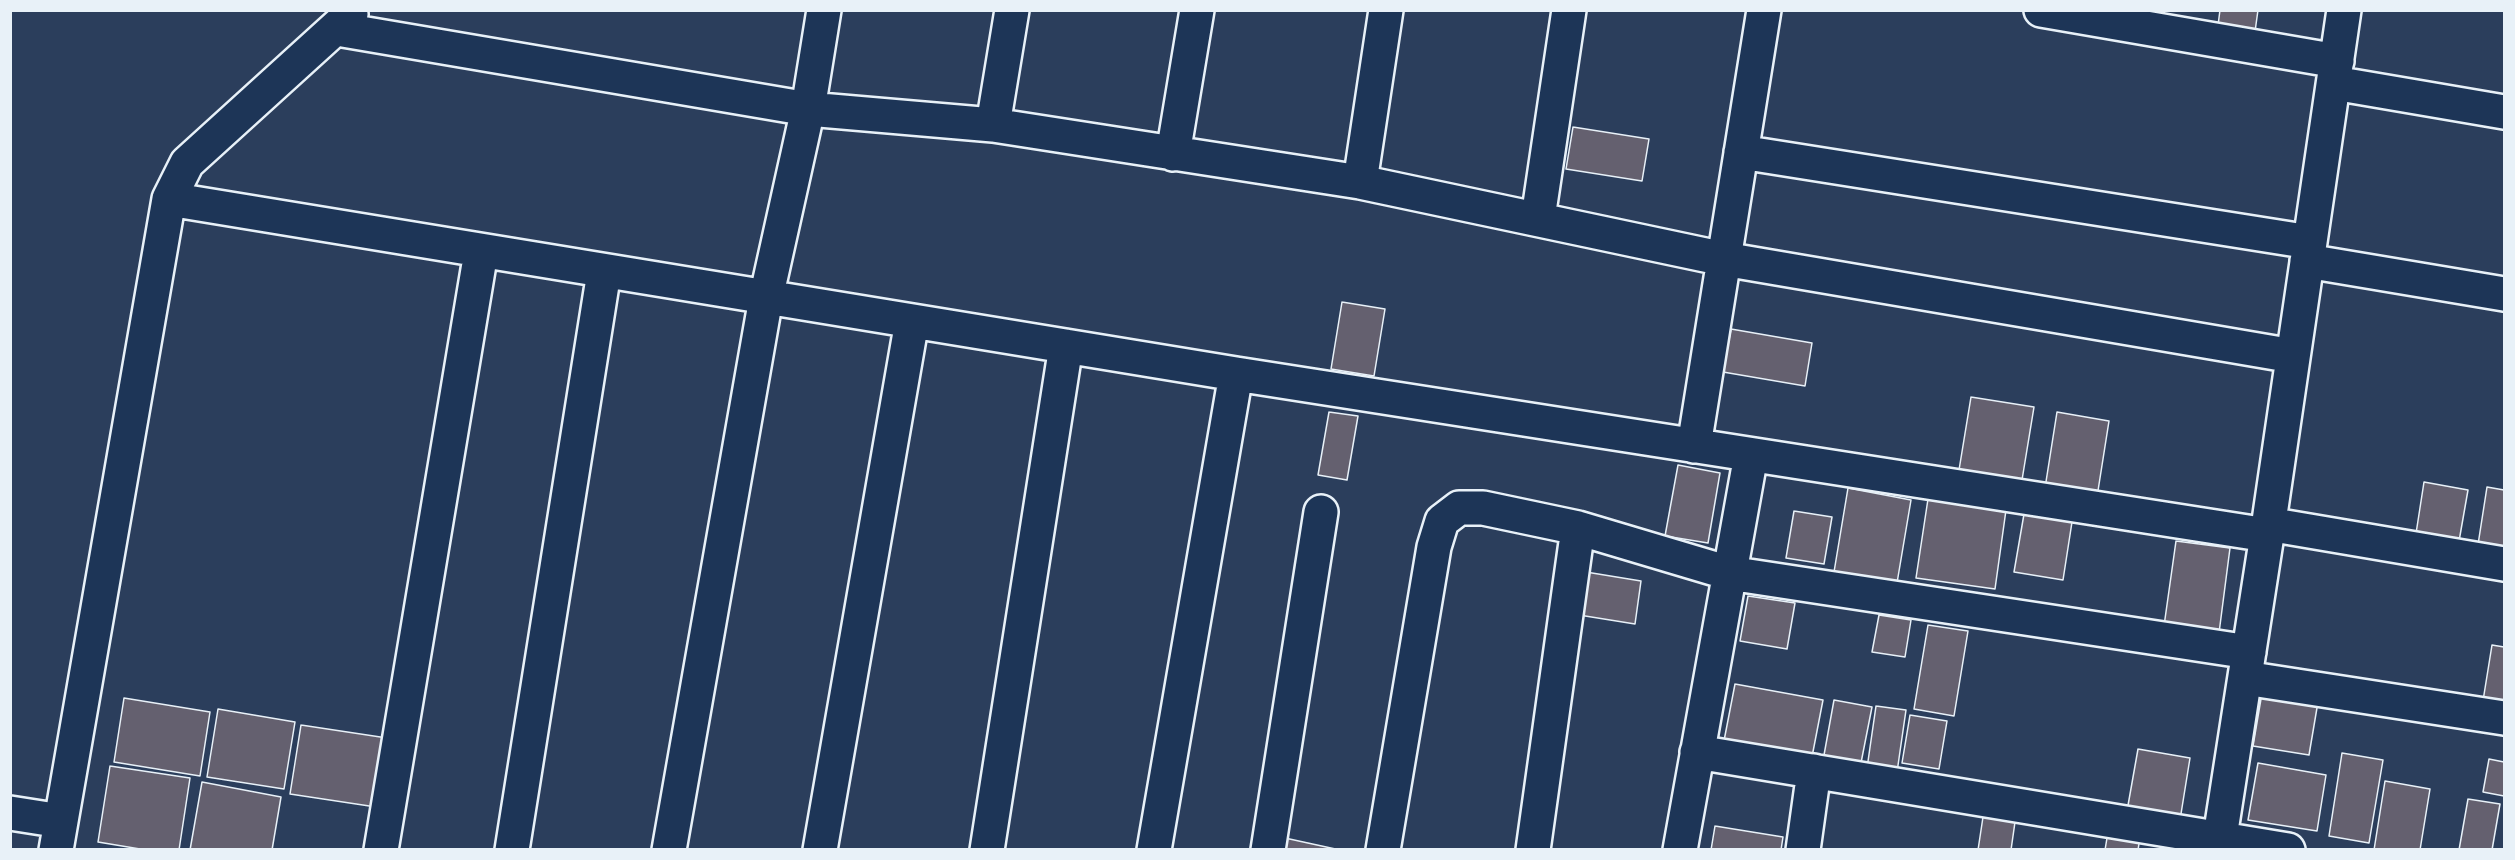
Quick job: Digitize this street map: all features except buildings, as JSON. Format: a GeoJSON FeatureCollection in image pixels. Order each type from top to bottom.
{"type":"FeatureCollection","features":[{"type":"Feature","properties":{"kind":"street"},"geometry":{"type":"LineString","coordinates":[[669,849],[766,298],[808,109],[825,10]]}},
{"type":"Feature","properties":{"kind":"street"},"geometry":{"type":"LineString","coordinates":[[993,125],[1012,10]]}},
{"type":"Feature","properties":{"kind":"street"},"geometry":{"type":"LineString","coordinates":[[1173,154],[1197,10]]}},
{"type":"Feature","properties":{"kind":"street"},"geometry":{"type":"LineString","coordinates":[[1360,182],[1386,10]]}},
{"type":"Feature","properties":{"kind":"street"},"geometry":{"type":"LineString","coordinates":[[1538,218],[1569,10]]}},
{"type":"Feature","properties":{"kind":"street"},"geometry":{"type":"LineString","coordinates":[[1694,446],[1764,10]]}},
{"type":"Feature","properties":{"kind":"street"},"geometry":{"type":"LineString","coordinates":[[2041,10],[2335,72],[2505,112]]}},
{"type":"Feature","properties":{"kind":"street"},"geometry":{"type":"LineString","coordinates":[[2218,844],[2268,530],[2344,10]]}},
{"type":"Feature","properties":{"kind":"street"},"geometry":{"type":"LineString","coordinates":[[10,813],[58,835],[169,200],[187,164],[346,20],[808,109],[993,125],[1360,182],[1725,259],[2293,356]]}},
{"type":"Feature","properties":{"kind":"street"},"geometry":{"type":"LineString","coordinates":[[1742,152],[2308,252],[2505,294]]}},
{"type":"Feature","properties":{"kind":"street"},"geometry":{"type":"LineString","coordinates":[[169,200],[1236,374],[1751,455],[2505,564]]}},
{"type":"Feature","properties":{"kind":"street"},"geometry":{"type":"LineString","coordinates":[[381,849],[481,252]]}},
{"type":"Feature","properties":{"kind":"street"},"geometry":{"type":"LineString","coordinates":[[512,849],[604,272]]}},
{"type":"Feature","properties":{"kind":"street"},"geometry":{"type":"LineString","coordinates":[[820,849],[912,321]]}},
{"type":"Feature","properties":{"kind":"street"},"geometry":{"type":"LineString","coordinates":[[987,849],[1066,346]]}},
{"type":"Feature","properties":{"kind":"street"},"geometry":{"type":"LineString","coordinates":[[1154,849],[1236,374]]}},
{"type":"Feature","properties":{"kind":"street"},"geometry":{"type":"LineString","coordinates":[[1680,849],[1751,455]]}},
{"type":"Feature","properties":{"kind":"street"},"geometry":{"type":"LineString","coordinates":[[1383,849],[1434,547],[1442,521],[1459,508],[1483,508],[1578,528],[1729,573],[2247,665],[2505,718]]}},
{"type":"Feature","properties":{"kind":"street"},"geometry":{"type":"LineString","coordinates":[[1268,849],[1321,512]]}},
{"type":"Feature","properties":{"kind":"street"},"geometry":{"type":"LineString","coordinates":[[1533,849],[1578,528]]}},
{"type":"Feature","properties":{"kind":"street"},"geometry":{"type":"LineString","coordinates":[[1697,752],[2218,844],[2288,849]]}},
{"type":"Feature","properties":{"kind":"street"},"geometry":{"type":"LineString","coordinates":[[1803,849],[1814,771]]}}]}
